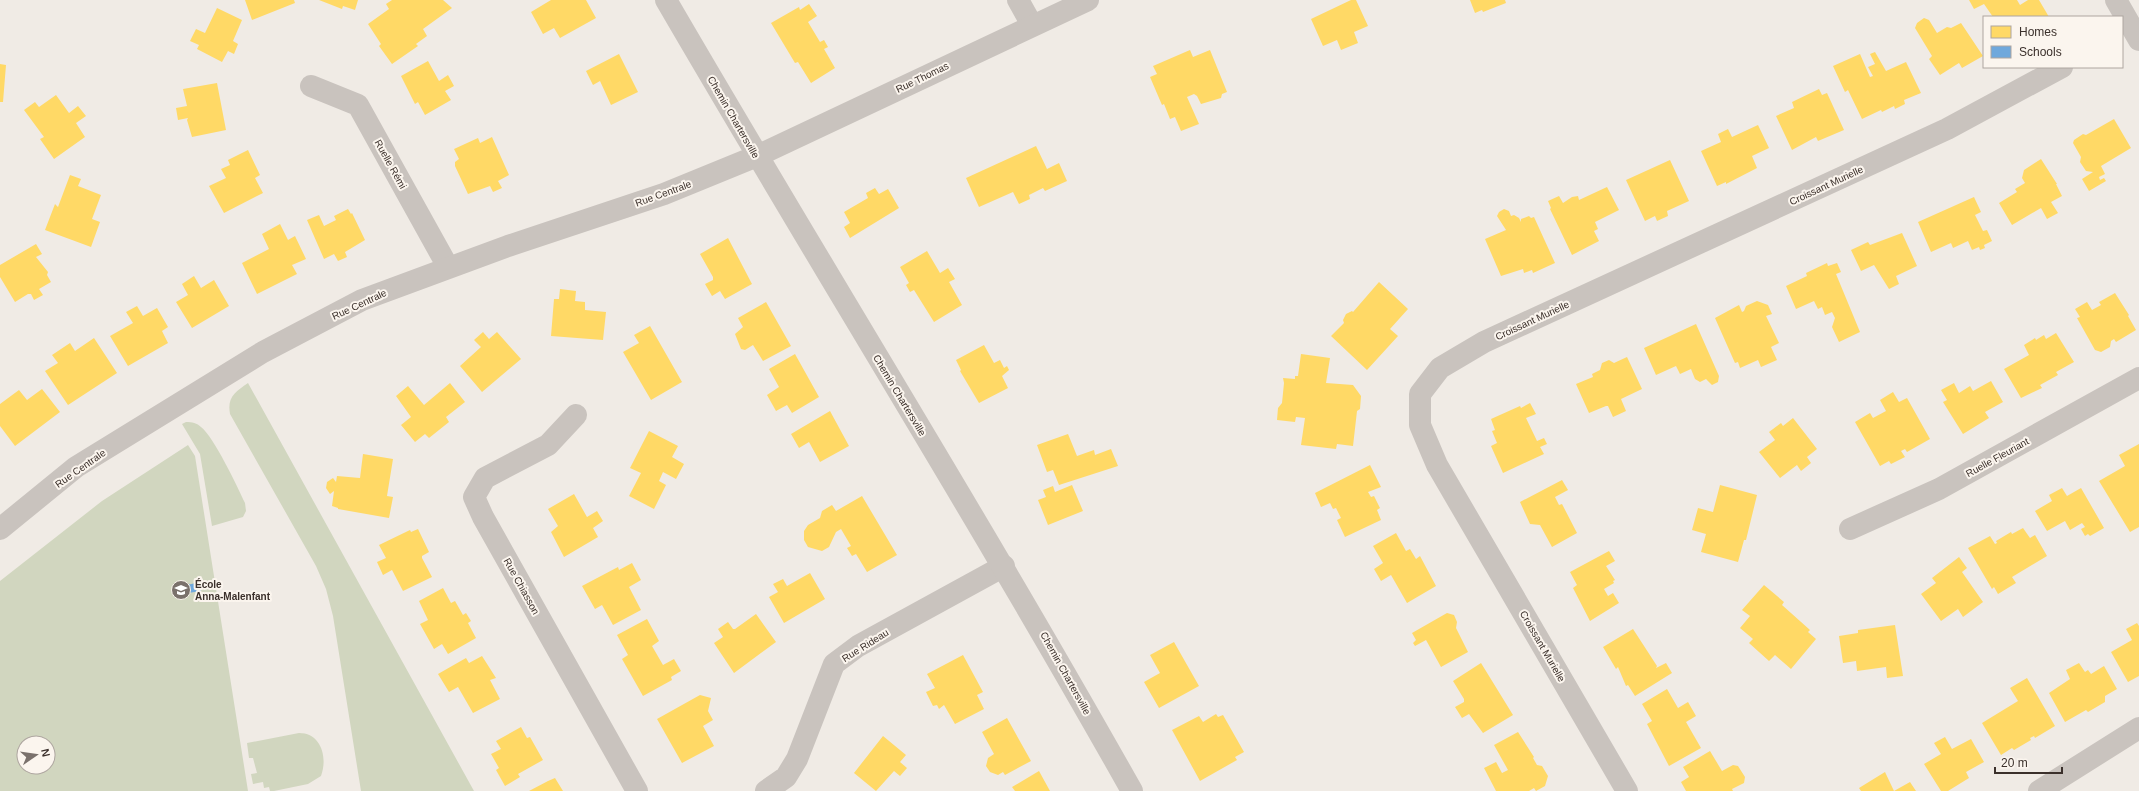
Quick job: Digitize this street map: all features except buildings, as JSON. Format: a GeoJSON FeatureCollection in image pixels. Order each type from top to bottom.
{"type":"FeatureCollection","features":[{"type":"Feature","properties":{"kind":"street","name":"Chemin Chartersville"},"geometry":{"type":"LineString","coordinates":[[666,0],[756,156],[1004,566],[1132,791]]}},
{"type":"Feature","properties":{"kind":"street"},"geometry":{"type":"LineString","coordinates":[[1018,0],[1032,25]]}},
{"type":"Feature","properties":{"kind":"street","name":"Rue Thomas"},"geometry":{"type":"LineString","coordinates":[[756,156],[1088,0]]}},
{"type":"Feature","properties":{"kind":"street"},"geometry":{"type":"LineString","coordinates":[[2116,0],[2123,16]]}},
{"type":"Feature","properties":{"kind":"street"},"geometry":{"type":"LineString","coordinates":[[2123,16],[2131,35]]}},
{"type":"Feature","properties":{"kind":"street","name":"Croissant Murielle"},"geometry":{"type":"LineString","coordinates":[[1628,791],[1437,465],[1420,425],[1420,394],[1440,368],[1484,342],[1947,129],[2060,68]]}},
{"type":"Feature","properties":{"kind":"street","name":"Ruelle Rémi"},"geometry":{"type":"LineString","coordinates":[[311,86],[358,105],[448,267]]}},
{"type":"Feature","properties":{"kind":"street","name":"Rue Centrale"},"geometry":{"type":"LineString","coordinates":[[0,529],[76,468],[263,352],[362,300],[448,267],[664,194],[756,156]]}},
{"type":"Feature","properties":{"kind":"street","name":"Ruelle Fleuriant"},"geometry":{"type":"LineString","coordinates":[[1850,529],[1939,489],[2139,378]]}},
{"type":"Feature","properties":{"kind":"street","name":"Rue Chiasson"},"geometry":{"type":"LineString","coordinates":[[576,415],[548,445],[485,478],[474,497],[483,517],[637,791]]}},
{"type":"Feature","properties":{"kind":"street","name":"Rue Rideau"},"geometry":{"type":"LineString","coordinates":[[766,791],[786,776],[797,759],[834,664],[858,646],[1004,566]]}},
{"type":"Feature","properties":{"kind":"street"},"geometry":{"type":"LineString","coordinates":[[2039,791],[2139,728]]}},
{"type":"Feature","properties":{"kind":"green space"},"geometry":{"type":"Polygon","coordinates":[[[248,383],[474,791],[361,791],[333,616],[326,589],[316,566],[230,414],[229,408],[231,399],[239,389],[248,383]]]}},
{"type":"Feature","properties":{"kind":"green space"},"geometry":{"type":"Polygon","coordinates":[[[186,422],[194,423],[201,427],[219,451],[245,503],[246,511],[243,517],[212,526],[200,454],[182,424],[186,422]]]}},
{"type":"Feature","properties":{"kind":"green space"},"geometry":{"type":"Polygon","coordinates":[[[188,445],[195,456],[248,791],[0,791],[0,581],[102,501],[188,445]]]}},
{"type":"Feature","properties":{"kind":"green space"},"geometry":{"type":"Polygon","coordinates":[[[299,733],[307,734],[313,737],[321,747],[324,761],[321,776],[308,784],[274,791],[270,791],[269,787],[264,788],[263,782],[253,784],[251,774],[257,773],[253,758],[249,758],[247,743],[299,733]]]}},
{"type":"Feature","properties":{"kind":"place","name":"École Anna-Malenfant"},"geometry":{"type":"Point","coordinates":[181,590]}}]}
